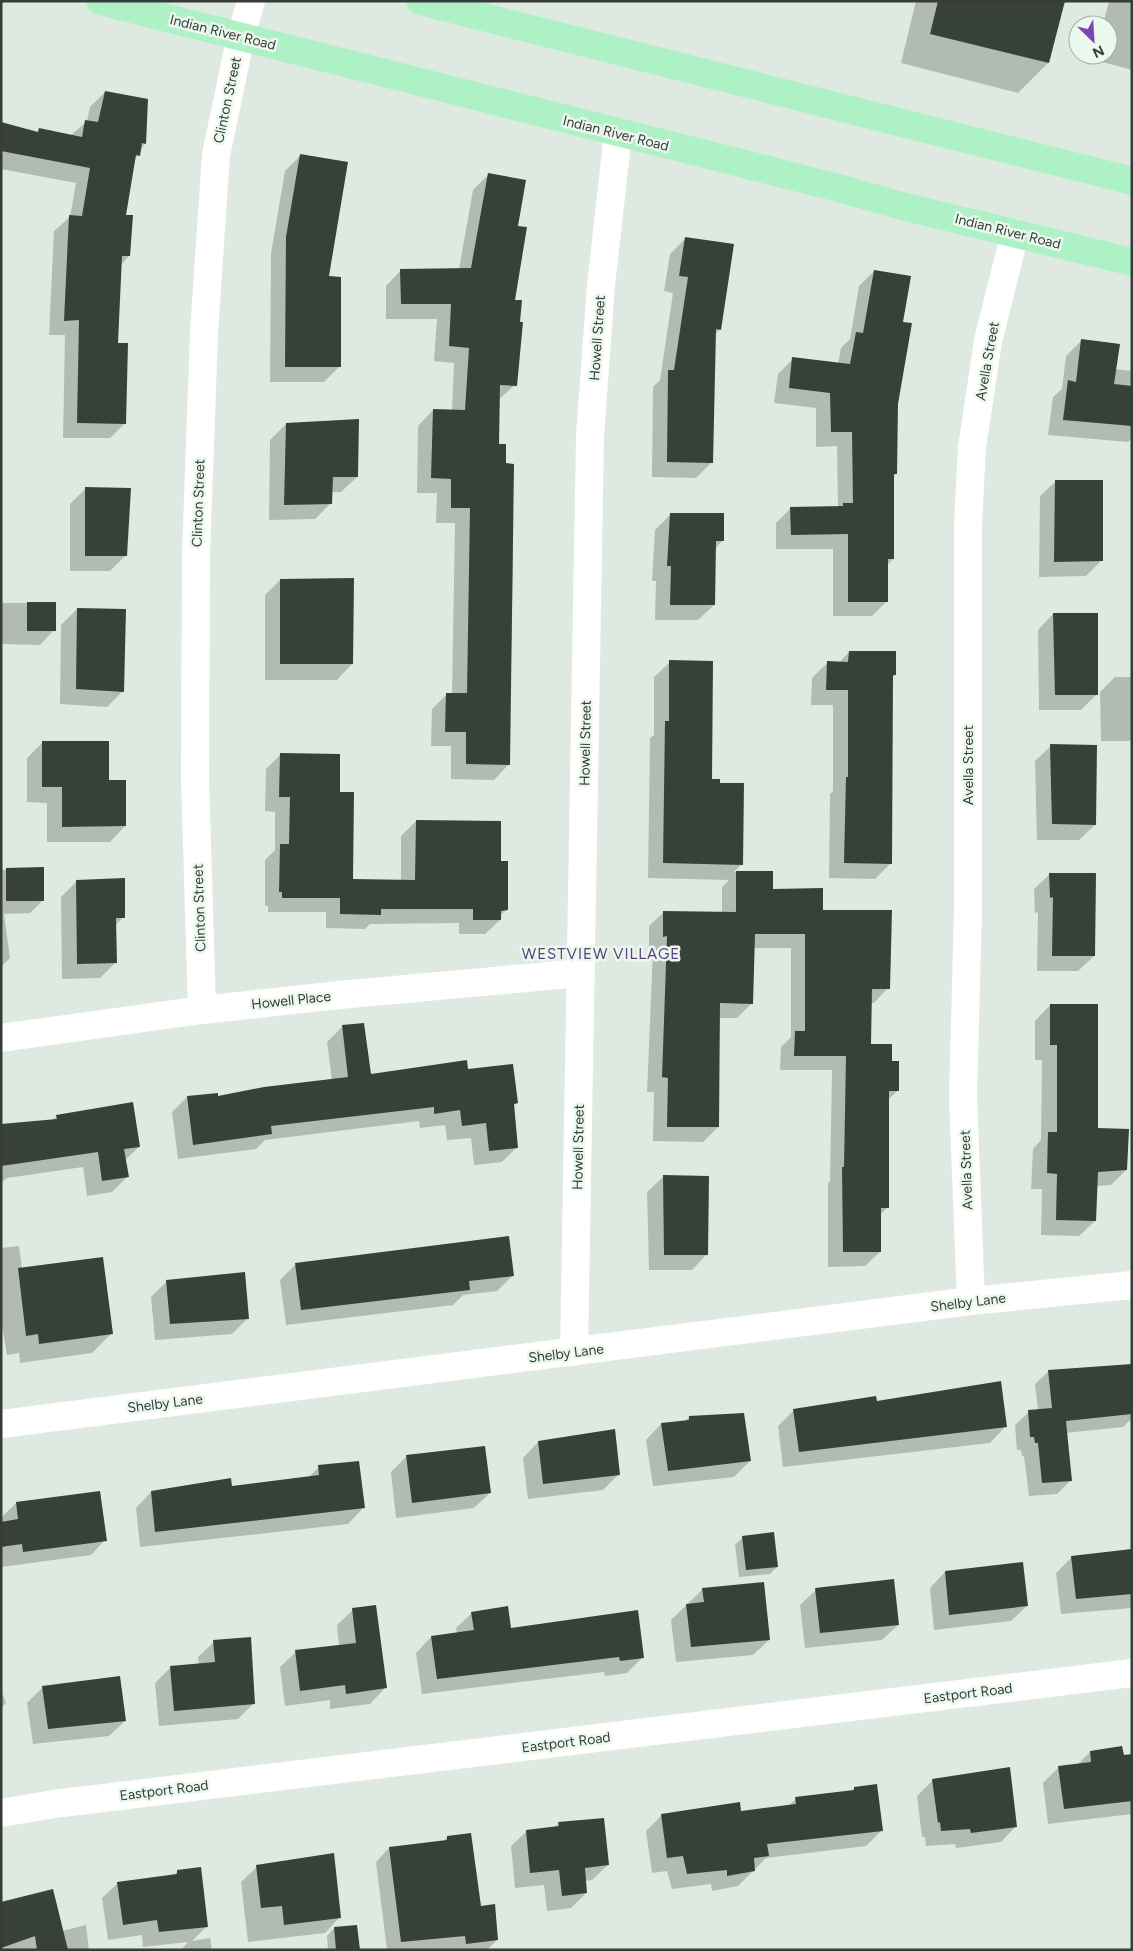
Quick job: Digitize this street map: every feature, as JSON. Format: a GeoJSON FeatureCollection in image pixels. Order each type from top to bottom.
{"type":"FeatureCollection","features":[{"type":"Feature","properties":{"kind":"main road","name":"Indian River Road"},"geometry":{"type":"LineString","coordinates":[[100,1],[618,134],[1132,262]]}},
{"type":"Feature","properties":{"kind":"main road"},"geometry":{"type":"LineString","coordinates":[[420,1],[1132,181]]}},
{"type":"Feature","properties":{"kind":"street","name":"Clinton Street"},"geometry":{"type":"LineString","coordinates":[[202,1010],[194,778],[196,555],[204,333],[216,155],[241,36],[251,1]]}},
{"type":"Feature","properties":{"kind":"street","name":"Howell Street"},"geometry":{"type":"LineString","coordinates":[[574,1352],[590,436],[601,285],[618,134]]}},
{"type":"Feature","properties":{"kind":"street","name":"Avella Street"},"geometry":{"type":"LineString","coordinates":[[971,1301],[963,1097],[968,910],[968,527],[972,447],[988,341],[1015,233]]}},
{"type":"Feature","properties":{"kind":"street","name":"Howell Place"},"geometry":{"type":"LineString","coordinates":[[1,1038],[202,1010],[581,973]]}},
{"type":"Feature","properties":{"kind":"street","name":"Shelby Lane"},"geometry":{"type":"LineString","coordinates":[[1,1424],[971,1301],[1132,1285]]}},
{"type":"Feature","properties":{"kind":"street","name":"Eastport Road"},"geometry":{"type":"LineString","coordinates":[[1,1813],[94,1799],[1132,1673]]}},
{"type":"Feature","properties":{"kind":"building"},"geometry":{"type":"Polygon","coordinates":[[[938,1],[1065,1],[1049,63],[930,34],[938,1]]]}},
{"type":"Feature","properties":{"kind":"building"},"geometry":{"type":"Polygon","coordinates":[[[105,91],[148,99],[146,144],[142,143],[140,156],[136,155],[126,215],[133,215],[130,256],[122,256],[118,343],[128,343],[126,424],[77,423],[79,320],[64,321],[69,215],[82,216],[90,168],[1,151],[1,122],[38,132],[39,128],[82,137],[85,120],[98,122],[105,91]]]}},
{"type":"Feature","properties":{"kind":"building"},"geometry":{"type":"Polygon","coordinates":[[[300,154],[348,162],[329,276],[341,277],[341,367],[285,367],[286,237],[300,154]]]}},
{"type":"Feature","properties":{"kind":"building"},"geometry":{"type":"Polygon","coordinates":[[[488,173],[526,180],[518,226],[527,227],[515,300],[522,300],[520,322],[523,322],[517,386],[500,385],[499,444],[506,444],[506,463],[514,464],[510,765],[466,764],[466,732],[445,732],[446,693],[467,693],[470,508],[451,508],[451,479],[431,478],[433,409],[465,410],[469,348],[449,346],[451,304],[401,304],[400,269],[471,268],[488,173]]]}},
{"type":"Feature","properties":{"kind":"building"},"geometry":{"type":"Polygon","coordinates":[[[685,237],[734,244],[721,330],[716,329],[713,463],[667,462],[668,370],[674,370],[688,277],[679,276],[685,237]]]}},
{"type":"Feature","properties":{"kind":"building"},"geometry":{"type":"Polygon","coordinates":[[[874,270],[911,276],[903,322],[912,323],[898,404],[897,474],[894,474],[894,559],[888,559],[888,602],[848,602],[848,534],[791,535],[790,507],[843,506],[843,503],[853,503],[852,432],[831,432],[830,393],[789,388],[792,357],[850,364],[856,332],[863,333],[874,270]]]}},
{"type":"Feature","properties":{"kind":"building"},"geometry":{"type":"Polygon","coordinates":[[[1081,339],[1120,344],[1114,384],[1132,386],[1132,426],[1063,420],[1068,380],[1076,382],[1081,339]]]}},
{"type":"Feature","properties":{"kind":"building"},"geometry":{"type":"Polygon","coordinates":[[[359,419],[358,477],[333,477],[332,504],[284,505],[286,423],[359,419]]]}},
{"type":"Feature","properties":{"kind":"building"},"geometry":{"type":"Polygon","coordinates":[[[1055,480],[1103,480],[1103,561],[1054,562],[1055,480]]]}},
{"type":"Feature","properties":{"kind":"building"},"geometry":{"type":"Polygon","coordinates":[[[85,487],[131,488],[127,556],[85,556],[85,487]]]}},
{"type":"Feature","properties":{"kind":"building"},"geometry":{"type":"Polygon","coordinates":[[[670,513],[724,513],[724,541],[716,541],[715,605],[670,605],[671,566],[667,566],[670,513]]]}},
{"type":"Feature","properties":{"kind":"building"},"geometry":{"type":"Polygon","coordinates":[[[354,578],[353,664],[280,664],[280,579],[354,578]]]}},
{"type":"Feature","properties":{"kind":"building"},"geometry":{"type":"Polygon","coordinates":[[[27,602],[56,602],[56,631],[27,631],[27,602]]]}},
{"type":"Feature","properties":{"kind":"building"},"geometry":{"type":"Polygon","coordinates":[[[77,608],[126,609],[124,692],[76,689],[77,608]]]}},
{"type":"Feature","properties":{"kind":"building"},"geometry":{"type":"Polygon","coordinates":[[[1053,613],[1098,613],[1098,695],[1055,695],[1053,613]]]}},
{"type":"Feature","properties":{"kind":"building"},"geometry":{"type":"Polygon","coordinates":[[[849,651],[896,651],[896,675],[893,675],[892,864],[844,863],[846,777],[848,777],[848,690],[826,690],[827,661],[848,662],[849,651]]]}},
{"type":"Feature","properties":{"kind":"building"},"geometry":{"type":"Polygon","coordinates":[[[669,660],[713,661],[712,779],[720,779],[720,783],[744,783],[743,865],[663,863],[665,721],[669,721],[669,660]]]}},
{"type":"Feature","properties":{"kind":"building"},"geometry":{"type":"Polygon","coordinates":[[[42,741],[109,741],[109,780],[126,780],[126,826],[62,827],[62,787],[42,787],[42,741]]]}},
{"type":"Feature","properties":{"kind":"building"},"geometry":{"type":"Polygon","coordinates":[[[1050,744],[1097,745],[1096,825],[1052,824],[1050,744]]]}},
{"type":"Feature","properties":{"kind":"building"},"geometry":{"type":"Polygon","coordinates":[[[280,753],[340,754],[340,792],[354,792],[353,879],[415,880],[416,820],[501,821],[501,861],[508,861],[508,910],[501,911],[501,920],[473,920],[473,909],[381,909],[381,915],[340,914],[340,898],[282,898],[282,892],[279,892],[280,844],[289,844],[290,797],[279,797],[280,753]]]}},
{"type":"Feature","properties":{"kind":"building"},"geometry":{"type":"Polygon","coordinates":[[[44,867],[44,901],[6,901],[6,868],[44,867]]]}},
{"type":"Feature","properties":{"kind":"building"},"geometry":{"type":"Polygon","coordinates":[[[736,871],[773,871],[773,889],[823,888],[823,910],[892,910],[890,989],[872,989],[871,1044],[892,1044],[892,1061],[899,1061],[899,1091],[889,1091],[889,1208],[881,1208],[881,1252],[843,1252],[842,1167],[844,1167],[846,1056],[794,1056],[795,1031],[805,1031],[805,934],[755,934],[753,1004],[720,1003],[719,1127],[667,1127],[668,1078],[662,1077],[667,936],[663,937],[663,911],[736,912],[736,871]]]}},
{"type":"Feature","properties":{"kind":"building"},"geometry":{"type":"Polygon","coordinates":[[[1049,873],[1096,873],[1095,956],[1052,956],[1053,897],[1050,898],[1049,873]]]}},
{"type":"Feature","properties":{"kind":"building"},"geometry":{"type":"Polygon","coordinates":[[[125,878],[125,918],[116,918],[117,963],[77,964],[76,880],[125,878]]]}},
{"type":"Feature","properties":{"kind":"building"},"geometry":{"type":"Polygon","coordinates":[[[1050,1004],[1098,1004],[1098,1128],[1129,1129],[1127,1170],[1098,1172],[1096,1221],[1056,1220],[1057,1174],[1047,1173],[1048,1132],[1057,1132],[1057,1045],[1050,1045],[1050,1004]]]}},
{"type":"Feature","properties":{"kind":"building"},"geometry":{"type":"Polygon","coordinates":[[[364,1023],[371,1074],[467,1060],[468,1069],[513,1064],[518,1103],[514,1104],[518,1148],[489,1151],[486,1123],[462,1126],[460,1110],[434,1114],[434,1107],[271,1126],[272,1134],[193,1145],[187,1096],[218,1093],[218,1096],[264,1087],[348,1077],[342,1025],[364,1023]]]}},
{"type":"Feature","properties":{"kind":"building"},"geometry":{"type":"Polygon","coordinates":[[[133,1102],[140,1147],[124,1149],[129,1177],[102,1181],[98,1152],[1,1166],[1,1124],[57,1119],[56,1115],[133,1102]]]}},
{"type":"Feature","properties":{"kind":"building"},"geometry":{"type":"Polygon","coordinates":[[[663,1175],[709,1176],[708,1255],[664,1255],[663,1175]]]}},
{"type":"Feature","properties":{"kind":"building"},"geometry":{"type":"Polygon","coordinates":[[[509,1236],[514,1276],[469,1281],[470,1290],[301,1310],[295,1263],[509,1236]]]}},
{"type":"Feature","properties":{"kind":"building"},"geometry":{"type":"Polygon","coordinates":[[[103,1257],[113,1334],[39,1344],[38,1334],[26,1336],[18,1268],[103,1257]]]}},
{"type":"Feature","properties":{"kind":"building"},"geometry":{"type":"Polygon","coordinates":[[[245,1272],[249,1319],[170,1324],[166,1280],[245,1272]]]}},
{"type":"Feature","properties":{"kind":"building"},"geometry":{"type":"Polygon","coordinates":[[[1132,1364],[1132,1414],[1066,1421],[1072,1481],[1042,1483],[1038,1443],[1035,1443],[1034,1437],[1030,1437],[1028,1410],[1052,1408],[1048,1370],[1132,1364]]]}},
{"type":"Feature","properties":{"kind":"building"},"geometry":{"type":"Polygon","coordinates":[[[1001,1381],[1007,1427],[799,1452],[793,1409],[876,1396],[877,1401],[1001,1381]]]}},
{"type":"Feature","properties":{"kind":"building"},"geometry":{"type":"Polygon","coordinates":[[[744,1413],[751,1461],[668,1471],[661,1423],[689,1420],[689,1416],[744,1413]]]}},
{"type":"Feature","properties":{"kind":"building"},"geometry":{"type":"Polygon","coordinates":[[[615,1429],[620,1475],[543,1484],[538,1441],[615,1429]]]}},
{"type":"Feature","properties":{"kind":"building"},"geometry":{"type":"Polygon","coordinates":[[[485,1446],[491,1493],[412,1503],[406,1455],[485,1446]]]}},
{"type":"Feature","properties":{"kind":"building"},"geometry":{"type":"Polygon","coordinates":[[[359,1461],[365,1508],[155,1532],[151,1491],[231,1478],[232,1486],[319,1475],[318,1465],[359,1461]]]}},
{"type":"Feature","properties":{"kind":"building"},"geometry":{"type":"Polygon","coordinates":[[[100,1491],[107,1541],[23,1552],[22,1544],[1,1547],[1,1522],[18,1519],[16,1502],[100,1491]]]}},
{"type":"Feature","properties":{"kind":"building"},"geometry":{"type":"Polygon","coordinates":[[[774,1532],[778,1567],[746,1570],[742,1536],[774,1532]]]}},
{"type":"Feature","properties":{"kind":"building"},"geometry":{"type":"Polygon","coordinates":[[[1132,1549],[1132,1594],[1076,1599],[1071,1556],[1132,1549]]]}},
{"type":"Feature","properties":{"kind":"building"},"geometry":{"type":"Polygon","coordinates":[[[1023,1562],[1028,1606],[949,1615],[945,1571],[1023,1562]]]}},
{"type":"Feature","properties":{"kind":"building"},"geometry":{"type":"Polygon","coordinates":[[[894,1579],[899,1625],[820,1633],[815,1588],[894,1579]]]}},
{"type":"Feature","properties":{"kind":"building"},"geometry":{"type":"Polygon","coordinates":[[[764,1582],[770,1640],[691,1647],[686,1604],[704,1602],[702,1588],[764,1582]]]}},
{"type":"Feature","properties":{"kind":"building"},"geometry":{"type":"Polygon","coordinates":[[[376,1605],[387,1688],[346,1694],[345,1685],[300,1691],[295,1650],[356,1643],[352,1608],[376,1605]]]}},
{"type":"Feature","properties":{"kind":"building"},"geometry":{"type":"Polygon","coordinates":[[[508,1606],[511,1628],[638,1610],[644,1658],[620,1661],[619,1657],[437,1679],[431,1636],[474,1630],[471,1612],[508,1606]]]}},
{"type":"Feature","properties":{"kind":"building"},"geometry":{"type":"Polygon","coordinates":[[[251,1637],[255,1704],[174,1711],[170,1666],[215,1662],[213,1640],[251,1637]]]}},
{"type":"Feature","properties":{"kind":"building"},"geometry":{"type":"Polygon","coordinates":[[[120,1676],[126,1721],[48,1729],[42,1686],[120,1676]]]}},
{"type":"Feature","properties":{"kind":"building"},"geometry":{"type":"Polygon","coordinates":[[[1122,1746],[1124,1755],[1132,1754],[1132,1801],[1064,1809],[1058,1766],[1091,1762],[1090,1751],[1122,1746]]]}},
{"type":"Feature","properties":{"kind":"building"},"geometry":{"type":"Polygon","coordinates":[[[1010,1767],[1017,1827],[971,1833],[970,1829],[941,1831],[940,1822],[938,1823],[932,1779],[1010,1767]]]}},
{"type":"Feature","properties":{"kind":"building"},"geometry":{"type":"Polygon","coordinates":[[[877,1784],[883,1831],[767,1844],[769,1856],[754,1858],[755,1871],[727,1876],[727,1870],[687,1874],[683,1856],[667,1858],[661,1814],[740,1802],[741,1811],[796,1804],[795,1797],[854,1790],[854,1787],[877,1784]]]}},
{"type":"Feature","properties":{"kind":"building"},"geometry":{"type":"Polygon","coordinates":[[[604,1818],[609,1865],[585,1868],[587,1893],[562,1896],[559,1870],[530,1873],[526,1830],[559,1826],[558,1822],[604,1818]]]}},
{"type":"Feature","properties":{"kind":"building"},"geometry":{"type":"Polygon","coordinates":[[[471,1833],[481,1906],[495,1904],[498,1940],[466,1944],[465,1936],[401,1942],[389,1847],[447,1840],[447,1836],[471,1833]]]}},
{"type":"Feature","properties":{"kind":"building"},"geometry":{"type":"Polygon","coordinates":[[[334,1853],[341,1918],[284,1925],[282,1906],[261,1908],[256,1865],[334,1853]]]}},
{"type":"Feature","properties":{"kind":"building"},"geometry":{"type":"Polygon","coordinates":[[[201,1867],[208,1927],[159,1932],[157,1920],[123,1925],[117,1882],[177,1874],[177,1870],[201,1867]]]}},
{"type":"Feature","properties":{"kind":"building"},"geometry":{"type":"Polygon","coordinates":[[[53,1889],[68,1950],[37,1950],[35,1936],[1,1948],[1,1902],[53,1889]]]}},
{"type":"Feature","properties":{"kind":"building"},"geometry":{"type":"Polygon","coordinates":[[[357,1925],[360,1950],[336,1950],[334,1927],[357,1925]]]}},
{"type":"Feature","properties":{"kind":"district","name":"WESTVIEW VILLAGE"},"geometry":{"type":"Point","coordinates":[601,954]}}]}
